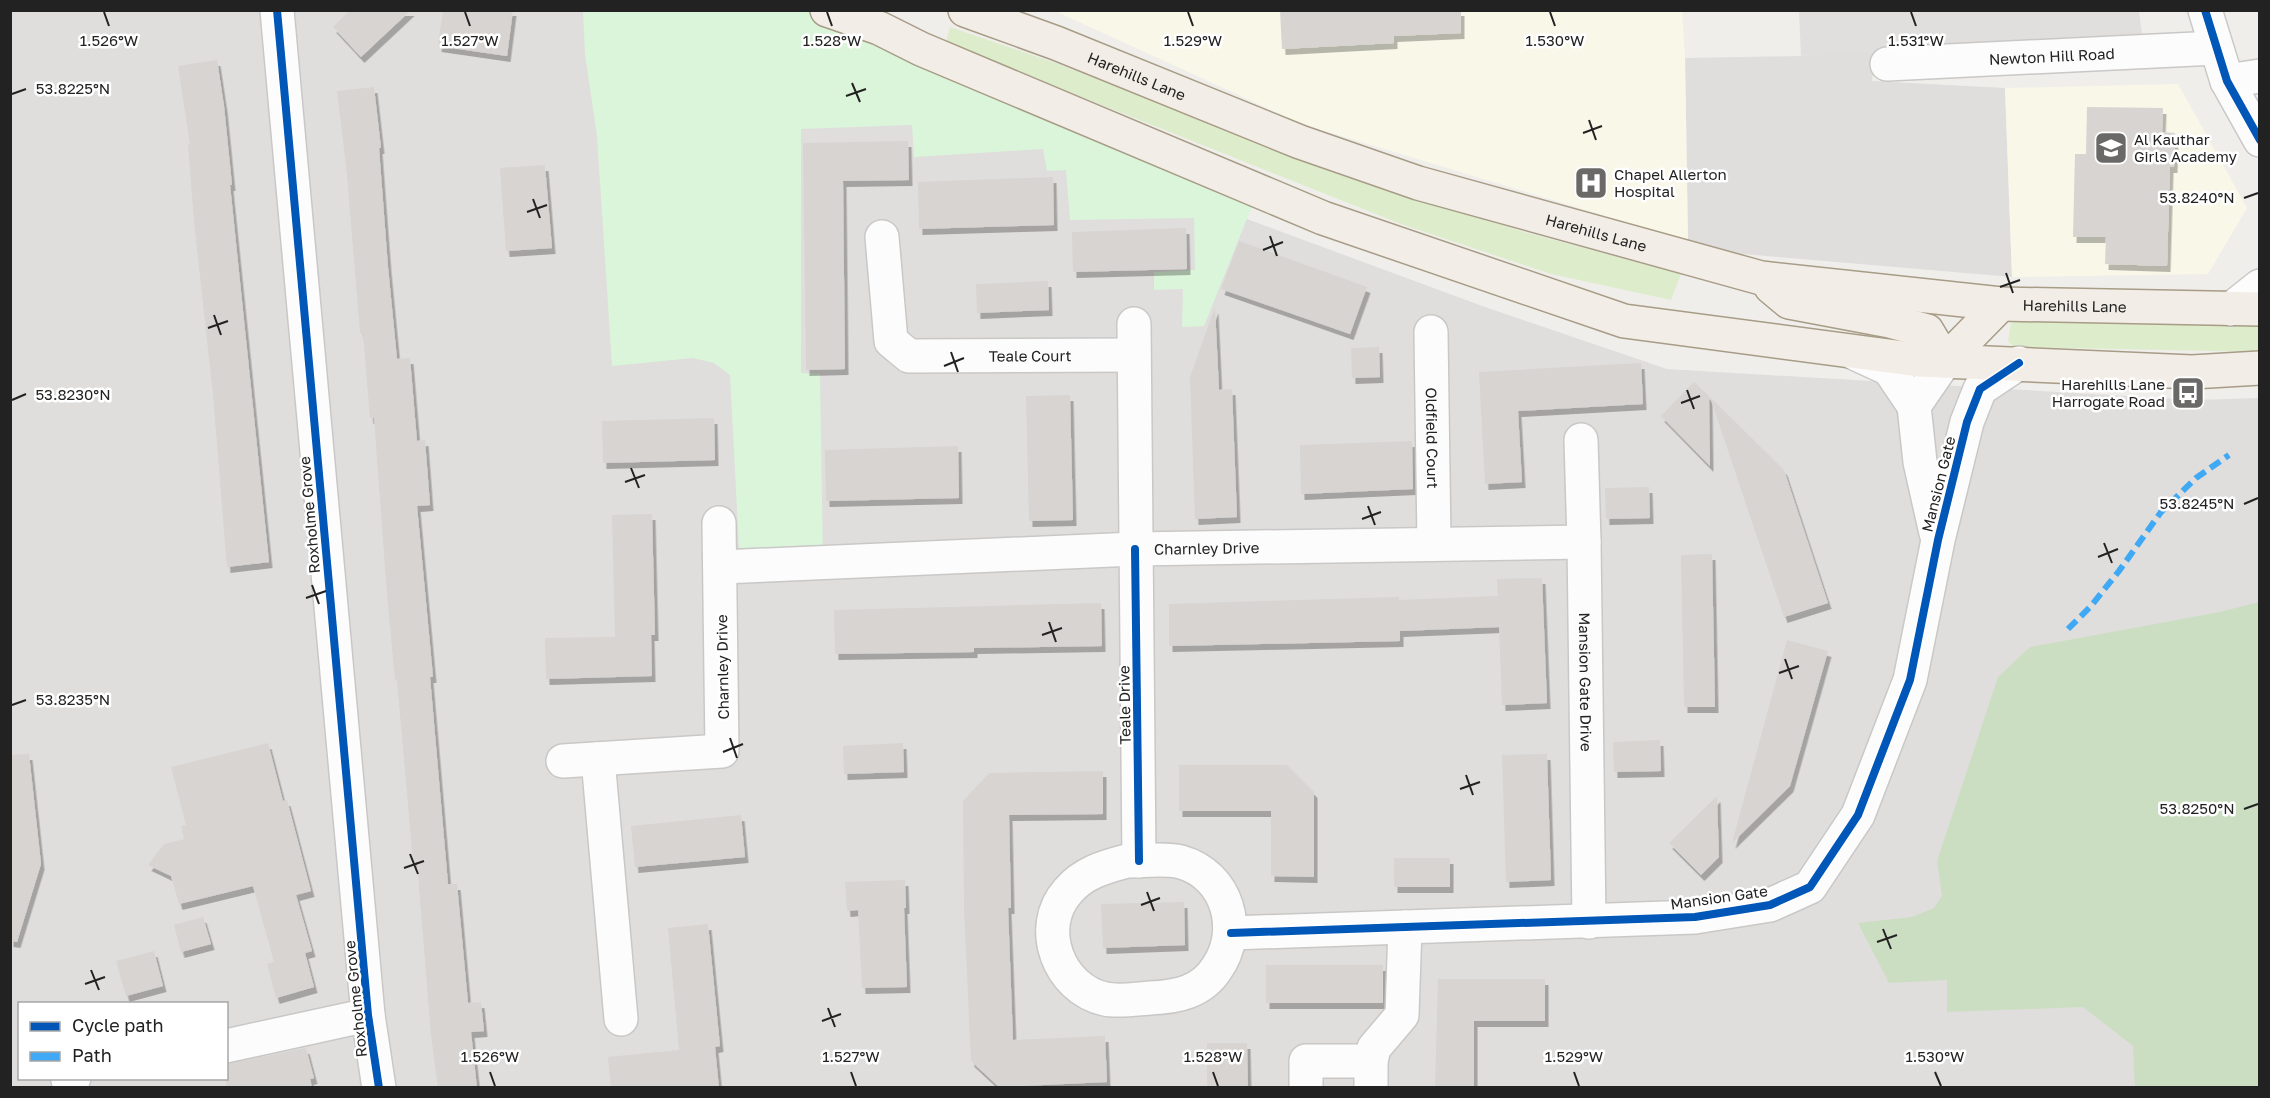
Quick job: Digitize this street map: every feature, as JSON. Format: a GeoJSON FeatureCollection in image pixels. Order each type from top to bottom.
{"type":"FeatureCollection","features":[{"type":"Feature","properties":{"kind":"main road"},"geometry":{"type":"LineString","coordinates":[[827,10],[880,19],[921,49],[1323,218],[1624,321],[1919,360],[2192,372],[2259,368]]}},
{"type":"Feature","properties":{"kind":"main road","name":"Harehills Lane"},"geometry":{"type":"LineString","coordinates":[[965,10],[1056,43],[1300,142],[1418,183],[1761,278],[2001,304],[2245,309]]}},
{"type":"Feature","properties":{"kind":"main road"},"geometry":{"type":"LineString","coordinates":[[1761,278],[1789,302],[1890,321],[1927,331],[1945,361]]}},
{"type":"Feature","properties":{"kind":"main road"},"geometry":{"type":"LineString","coordinates":[[1945,361],[2001,304]]}},
{"type":"Feature","properties":{"kind":"street","name":"Roxholme Grove"},"geometry":{"type":"LineString","coordinates":[[277,10],[368,1015],[379,1088]]}},
{"type":"Feature","properties":{"kind":"street"},"geometry":{"type":"LineString","coordinates":[[2205,10],[2227,81],[2259,140]]}},
{"type":"Feature","properties":{"kind":"street","name":"Newton Hill Road"},"geometry":{"type":"LineString","coordinates":[[1887,64],[2216,48]]}},
{"type":"Feature","properties":{"kind":"street"},"geometry":{"type":"LineString","coordinates":[[2227,81],[2259,76]]}},
{"type":"Feature","properties":{"kind":"street","name":"Teale Court"},"geometry":{"type":"LineString","coordinates":[[882,237],[891,341],[909,356],[1134,339]]}},
{"type":"Feature","properties":{"kind":"street"},"geometry":{"type":"LineString","coordinates":[[2245,309],[2259,286]]}},
{"type":"Feature","properties":{"kind":"street","name":"Oldfield Court"},"geometry":{"type":"LineString","coordinates":[[1431,332],[1434,544]]}},
{"type":"Feature","properties":{"kind":"street","name":"Teale Drive"},"geometry":{"type":"LineString","coordinates":[[1134,339],[1139,861]]}},
{"type":"Feature","properties":{"kind":"street"},"geometry":{"type":"LineString","coordinates":[[1850,351],[1889,369],[1914,405],[1945,361]]}},
{"type":"Feature","properties":{"kind":"street","name":"Mansion Gate"},"geometry":{"type":"LineString","coordinates":[[1945,361],[1967,422]]}},
{"type":"Feature","properties":{"kind":"street","name":"Mansion Gate"},"geometry":{"type":"LineString","coordinates":[[1231,933],[1695,917],[1770,905],[1810,887],[1858,815],[1910,681],[1938,540],[1967,422],[1980,389],[2019,363]]}},
{"type":"Feature","properties":{"kind":"street","name":"Mansion Gate"},"geometry":{"type":"LineString","coordinates":[[1914,405],[1920,462],[1938,540]]}},
{"type":"Feature","properties":{"kind":"street","name":"Mansion Gate Drive"},"geometry":{"type":"LineString","coordinates":[[1581,440],[1589,922]]}},
{"type":"Feature","properties":{"kind":"street","name":"Charnley Drive"},"geometry":{"type":"LineString","coordinates":[[562,761],[722,751],[719,523]]}},
{"type":"Feature","properties":{"kind":"street","name":"Charnley Drive"},"geometry":{"type":"LineString","coordinates":[[721,567],[1135,549],[1584,542]]}},
{"type":"Feature","properties":{"kind":"street"},"geometry":{"type":"LineString","coordinates":[[598,759],[621,1019]]}},
{"type":"Feature","properties":{"kind":"street"},"geometry":{"type":"LineString","coordinates":[[1127,861],[1139,861],[1180,861],[1201,871],[1218,888],[1228,909],[1231,933],[1226,956],[1213,975],[1194,990],[1172,998],[1106,1000],[1085,991],[1068,977],[1057,957],[1052,935],[1056,913],[1066,892],[1082,877],[1103,867],[1127,861]]}},
{"type":"Feature","properties":{"kind":"street"},"geometry":{"type":"LineString","coordinates":[[1306,1088],[1306,1061],[1371,1074],[1374,1048],[1402,1015],[1405,927]]}},
{"type":"Feature","properties":{"kind":"street"},"geometry":{"type":"LineString","coordinates":[[228,1046],[368,1015]]}},
{"type":"Feature","properties":{"kind":"shaded area"},"geometry":{"type":"Polygon","coordinates":[[[681,10],[1485,307],[1667,369],[2195,400],[2259,398],[2259,1087],[11,1087],[10,11],[681,10]]]}},
{"type":"Feature","properties":{"kind":"shaded area","name":"Chapel Allerton Hospital"},"geometry":{"type":"Polygon","coordinates":[[[1055,11],[1682,11],[1688,241],[1302,124],[1055,11]]]}},
{"type":"Feature","properties":{"kind":"shaded area"},"geometry":{"type":"Polygon","coordinates":[[[1799,11],[2139,11],[2142,34],[1801,56],[1799,11]]]}},
{"type":"Feature","properties":{"kind":"shaded area"},"geometry":{"type":"Polygon","coordinates":[[[1875,50],[1872,81],[2005,88],[2012,277],[1720,252],[1688,241],[1685,58],[1801,56],[1875,50]]]}},
{"type":"Feature","properties":{"kind":"shaded area","name":"Al Kauthar Girls Academy"},"geometry":{"type":"Polygon","coordinates":[[[2178,84],[2247,208],[2208,274],[2012,277],[2005,88],[2178,84]]]}},
{"type":"Feature","properties":{"kind":"green space"},"geometry":{"type":"Polygon","coordinates":[[[583,11],[827,11],[1258,191],[1204,326],[1182,327],[1183,289],[1154,290],[1154,272],[1195,270],[1194,218],[1070,220],[1066,170],[1047,171],[1043,149],[914,157],[912,125],[801,129],[801,373],[820,374],[823,563],[740,567],[730,375],[714,363],[693,358],[612,366],[597,136],[585,54],[583,11]]]}},
{"type":"Feature","properties":{"kind":"green space"},"geometry":{"type":"Polygon","coordinates":[[[950,27],[1058,64],[1365,181],[1524,232],[1681,274],[1671,300],[1551,274],[1401,224],[946,43],[950,27]]]}},
{"type":"Feature","properties":{"kind":"green space"},"geometry":{"type":"Polygon","coordinates":[[[2020,320],[2259,326],[2259,352],[2014,347],[2008,341],[2011,323],[2020,320]]]}},
{"type":"Feature","properties":{"kind":"green space"},"geometry":{"type":"Polygon","coordinates":[[[2259,602],[2259,1087],[2135,1087],[2133,1046],[2083,1007],[1947,1012],[1947,980],[1889,983],[1858,923],[1912,917],[1934,908],[1942,896],[1937,861],[1998,677],[2030,647],[2220,612],[2259,602]]]}},
{"type":"Feature","properties":{"kind":"building"},"geometry":{"type":"Polygon","coordinates":[[[350,10],[411,10],[361,57],[333,27],[350,10]]]}},
{"type":"Feature","properties":{"kind":"building"},"geometry":{"type":"Polygon","coordinates":[[[443,10],[513,10],[507,56],[438,46],[443,10]]]}},
{"type":"Feature","properties":{"kind":"building"},"geometry":{"type":"Polygon","coordinates":[[[1280,10],[1461,10],[1461,33],[1394,36],[1394,43],[1282,49],[1280,10]]]}},
{"type":"Feature","properties":{"kind":"building"},"geometry":{"type":"Polygon","coordinates":[[[217,60],[224,106],[269,562],[227,567],[213,395],[194,221],[188,144],[190,144],[178,66],[217,60]]]}},
{"type":"Feature","properties":{"kind":"building"},"geometry":{"type":"Polygon","coordinates":[[[374,87],[381,148],[379,148],[388,267],[397,359],[410,358],[417,441],[425,440],[430,505],[417,506],[433,677],[430,677],[448,884],[457,884],[468,1003],[481,1002],[484,1031],[471,1032],[477,1088],[438,1088],[431,1035],[417,862],[413,862],[387,594],[374,418],[370,418],[363,333],[360,333],[347,174],[337,91],[374,87]]]}},
{"type":"Feature","properties":{"kind":"building"},"geometry":{"type":"Polygon","coordinates":[[[2087,107],[2163,108],[2162,132],[2175,133],[2174,167],[2170,167],[2167,266],[2105,264],[2106,237],[2073,237],[2075,154],[2086,154],[2087,107]]]}},
{"type":"Feature","properties":{"kind":"building"},"geometry":{"type":"Polygon","coordinates":[[[908,141],[909,180],[843,181],[845,369],[806,370],[803,143],[908,141]]]}},
{"type":"Feature","properties":{"kind":"building"},"geometry":{"type":"Polygon","coordinates":[[[545,165],[552,248],[506,251],[500,168],[545,165]]]}},
{"type":"Feature","properties":{"kind":"building"},"geometry":{"type":"Polygon","coordinates":[[[1053,177],[1054,225],[919,229],[918,182],[1053,177]]]}},
{"type":"Feature","properties":{"kind":"building"},"geometry":{"type":"Polygon","coordinates":[[[1186,228],[1187,269],[1073,272],[1072,232],[1186,228]]]}},
{"type":"Feature","properties":{"kind":"building"},"geometry":{"type":"Polygon","coordinates":[[[1239,241],[1367,287],[1350,334],[1221,289],[1239,241]]]}},
{"type":"Feature","properties":{"kind":"building"},"geometry":{"type":"Polygon","coordinates":[[[1048,281],[1049,310],[977,313],[976,284],[1048,281]]]}},
{"type":"Feature","properties":{"kind":"building"},"geometry":{"type":"Polygon","coordinates":[[[1215,307],[1219,390],[1232,389],[1237,517],[1195,519],[1190,377],[1215,307]]]}},
{"type":"Feature","properties":{"kind":"building"},"geometry":{"type":"Polygon","coordinates":[[[1379,347],[1380,377],[1352,378],[1351,348],[1379,347]]]}},
{"type":"Feature","properties":{"kind":"building"},"geometry":{"type":"Polygon","coordinates":[[[1641,363],[1643,404],[1518,411],[1522,482],[1485,484],[1479,372],[1641,363]]]}},
{"type":"Feature","properties":{"kind":"building"},"geometry":{"type":"Polygon","coordinates":[[[1694,382],[1709,396],[1710,466],[1661,416],[1694,382]]]}},
{"type":"Feature","properties":{"kind":"building"},"geometry":{"type":"Polygon","coordinates":[[[1070,395],[1073,520],[1029,521],[1026,396],[1070,395]]]}},
{"type":"Feature","properties":{"kind":"building"},"geometry":{"type":"Polygon","coordinates":[[[1710,397],[1784,470],[1828,603],[1784,617],[1710,397]]]}},
{"type":"Feature","properties":{"kind":"building"},"geometry":{"type":"Polygon","coordinates":[[[714,418],[715,460],[603,463],[602,421],[714,418]]]}},
{"type":"Feature","properties":{"kind":"building"},"geometry":{"type":"Polygon","coordinates":[[[1412,441],[1413,489],[1301,494],[1300,445],[1412,441]]]}},
{"type":"Feature","properties":{"kind":"building"},"geometry":{"type":"Polygon","coordinates":[[[958,446],[959,498],[826,501],[825,450],[958,446]]]}},
{"type":"Feature","properties":{"kind":"building"},"geometry":{"type":"Polygon","coordinates":[[[1649,487],[1650,518],[1606,519],[1605,488],[1649,487]]]}},
{"type":"Feature","properties":{"kind":"building"},"geometry":{"type":"Polygon","coordinates":[[[652,514],[655,635],[651,635],[652,676],[546,679],[545,638],[615,637],[612,515],[652,514]]]}},
{"type":"Feature","properties":{"kind":"building"},"geometry":{"type":"Polygon","coordinates":[[[1712,554],[1715,707],[1684,707],[1681,555],[1712,554]]]}},
{"type":"Feature","properties":{"kind":"building"},"geometry":{"type":"Polygon","coordinates":[[[1542,578],[1547,703],[1502,705],[1499,627],[1400,631],[1400,641],[1169,646],[1169,604],[1498,596],[1497,579],[1542,578]]]}},
{"type":"Feature","properties":{"kind":"building"},"geometry":{"type":"Polygon","coordinates":[[[1101,603],[1102,646],[974,648],[974,652],[835,654],[834,610],[1101,603]]]}},
{"type":"Feature","properties":{"kind":"building"},"geometry":{"type":"Polygon","coordinates":[[[1787,640],[1828,651],[1790,786],[1732,843],[1787,640]]]}},
{"type":"Feature","properties":{"kind":"building"},"geometry":{"type":"Polygon","coordinates":[[[1660,740],[1661,771],[1614,772],[1613,742],[1660,740]]]}},
{"type":"Feature","properties":{"kind":"building"},"geometry":{"type":"Polygon","coordinates":[[[268,743],[283,801],[287,800],[311,891],[296,895],[312,951],[305,953],[314,987],[276,998],[267,964],[274,962],[253,886],[179,904],[171,876],[148,865],[164,844],[184,839],[181,826],[186,825],[171,767],[268,743]]]}},
{"type":"Feature","properties":{"kind":"building"},"geometry":{"type":"Polygon","coordinates":[[[903,743],[904,772],[844,774],[843,746],[903,743]]]}},
{"type":"Feature","properties":{"kind":"building"},"geometry":{"type":"Polygon","coordinates":[[[29,754],[41,864],[17,942],[10,941],[10,755],[29,754]]]}},
{"type":"Feature","properties":{"kind":"building"},"geometry":{"type":"Polygon","coordinates":[[[1547,754],[1551,880],[1506,882],[1502,755],[1547,754]]]}},
{"type":"Feature","properties":{"kind":"building"},"geometry":{"type":"Polygon","coordinates":[[[1179,765],[1287,765],[1314,792],[1314,877],[1271,876],[1271,811],[1179,811],[1179,765]]]}},
{"type":"Feature","properties":{"kind":"building"},"geometry":{"type":"Polygon","coordinates":[[[1103,771],[1103,814],[1009,815],[1011,908],[1008,908],[1013,1040],[1105,1036],[1107,1082],[999,1087],[971,1061],[964,909],[963,801],[989,773],[1103,771]]]}},
{"type":"Feature","properties":{"kind":"building"},"geometry":{"type":"Polygon","coordinates":[[[1717,796],[1719,857],[1701,875],[1669,843],[1717,796]]]}},
{"type":"Feature","properties":{"kind":"building"},"geometry":{"type":"Polygon","coordinates":[[[741,815],[745,857],[635,867],[631,826],[741,815]]]}},
{"type":"Feature","properties":{"kind":"building"},"geometry":{"type":"Polygon","coordinates":[[[1394,858],[1450,858],[1450,887],[1394,887],[1394,858]]]}},
{"type":"Feature","properties":{"kind":"building"},"geometry":{"type":"Polygon","coordinates":[[[905,880],[907,987],[862,988],[858,910],[847,911],[845,882],[905,880]]]}},
{"type":"Feature","properties":{"kind":"building"},"geometry":{"type":"Polygon","coordinates":[[[1184,902],[1185,945],[1103,948],[1101,904],[1184,902]]]}},
{"type":"Feature","properties":{"kind":"building"},"geometry":{"type":"Polygon","coordinates":[[[203,917],[211,944],[181,952],[174,925],[203,917]]]}},
{"type":"Feature","properties":{"kind":"building"},"geometry":{"type":"Polygon","coordinates":[[[708,924],[720,1046],[715,1047],[719,1088],[611,1088],[608,1057],[679,1050],[668,928],[708,924]]]}},
{"type":"Feature","properties":{"kind":"building"},"geometry":{"type":"Polygon","coordinates":[[[154,951],[163,986],[126,996],[116,961],[154,951]]]}},
{"type":"Feature","properties":{"kind":"building"},"geometry":{"type":"Polygon","coordinates":[[[1266,965],[1383,965],[1383,1003],[1266,1003],[1266,965]]]}},
{"type":"Feature","properties":{"kind":"building"},"geometry":{"type":"Polygon","coordinates":[[[1438,979],[1545,979],[1545,1021],[1474,1021],[1474,1088],[1435,1088],[1438,979]]]}},
{"type":"Feature","properties":{"kind":"building"},"geometry":{"type":"Polygon","coordinates":[[[1207,1043],[1247,1043],[1248,1088],[1207,1088],[1207,1043]]]}},
{"type":"Feature","properties":{"kind":"building"},"geometry":{"type":"Polygon","coordinates":[[[306,1048],[314,1078],[310,1079],[312,1088],[226,1088],[228,1064],[306,1048]]]}},
{"type":"Feature","properties":{"kind":"marked path"},"geometry":{"type":"LineString","coordinates":[[2068,629],[2091,606],[2119,571],[2161,512],[2196,478],[2229,455]]}},
{"type":"Feature","properties":{"kind":"cycle path"},"geometry":{"type":"LineString","coordinates":[[277,10],[368,1015],[379,1088]]}},
{"type":"Feature","properties":{"kind":"cycle path"},"geometry":{"type":"LineString","coordinates":[[2205,10],[2227,81],[2260,140]]}},
{"type":"Feature","properties":{"kind":"cycle path"},"geometry":{"type":"LineString","coordinates":[[1231,933],[1695,917],[1770,905],[1810,887],[1858,815],[1910,680],[1938,540],[1967,422],[1980,389],[2019,363]]}},
{"type":"Feature","properties":{"kind":"cycle path"},"geometry":{"type":"LineString","coordinates":[[1135,549],[1139,861]]}},
{"type":"Feature","properties":{"kind":"place","name":"Al Kauthar Girls Academy"},"geometry":{"type":"Point","coordinates":[2111,148]}},
{"type":"Feature","properties":{"kind":"place","name":"Chapel Allerton Hospital"},"geometry":{"type":"Point","coordinates":[1591,183]}},
{"type":"Feature","properties":{"kind":"place","name":"Harehills Lane Harrogate Road"},"geometry":{"type":"Point","coordinates":[2188,393]}}]}
